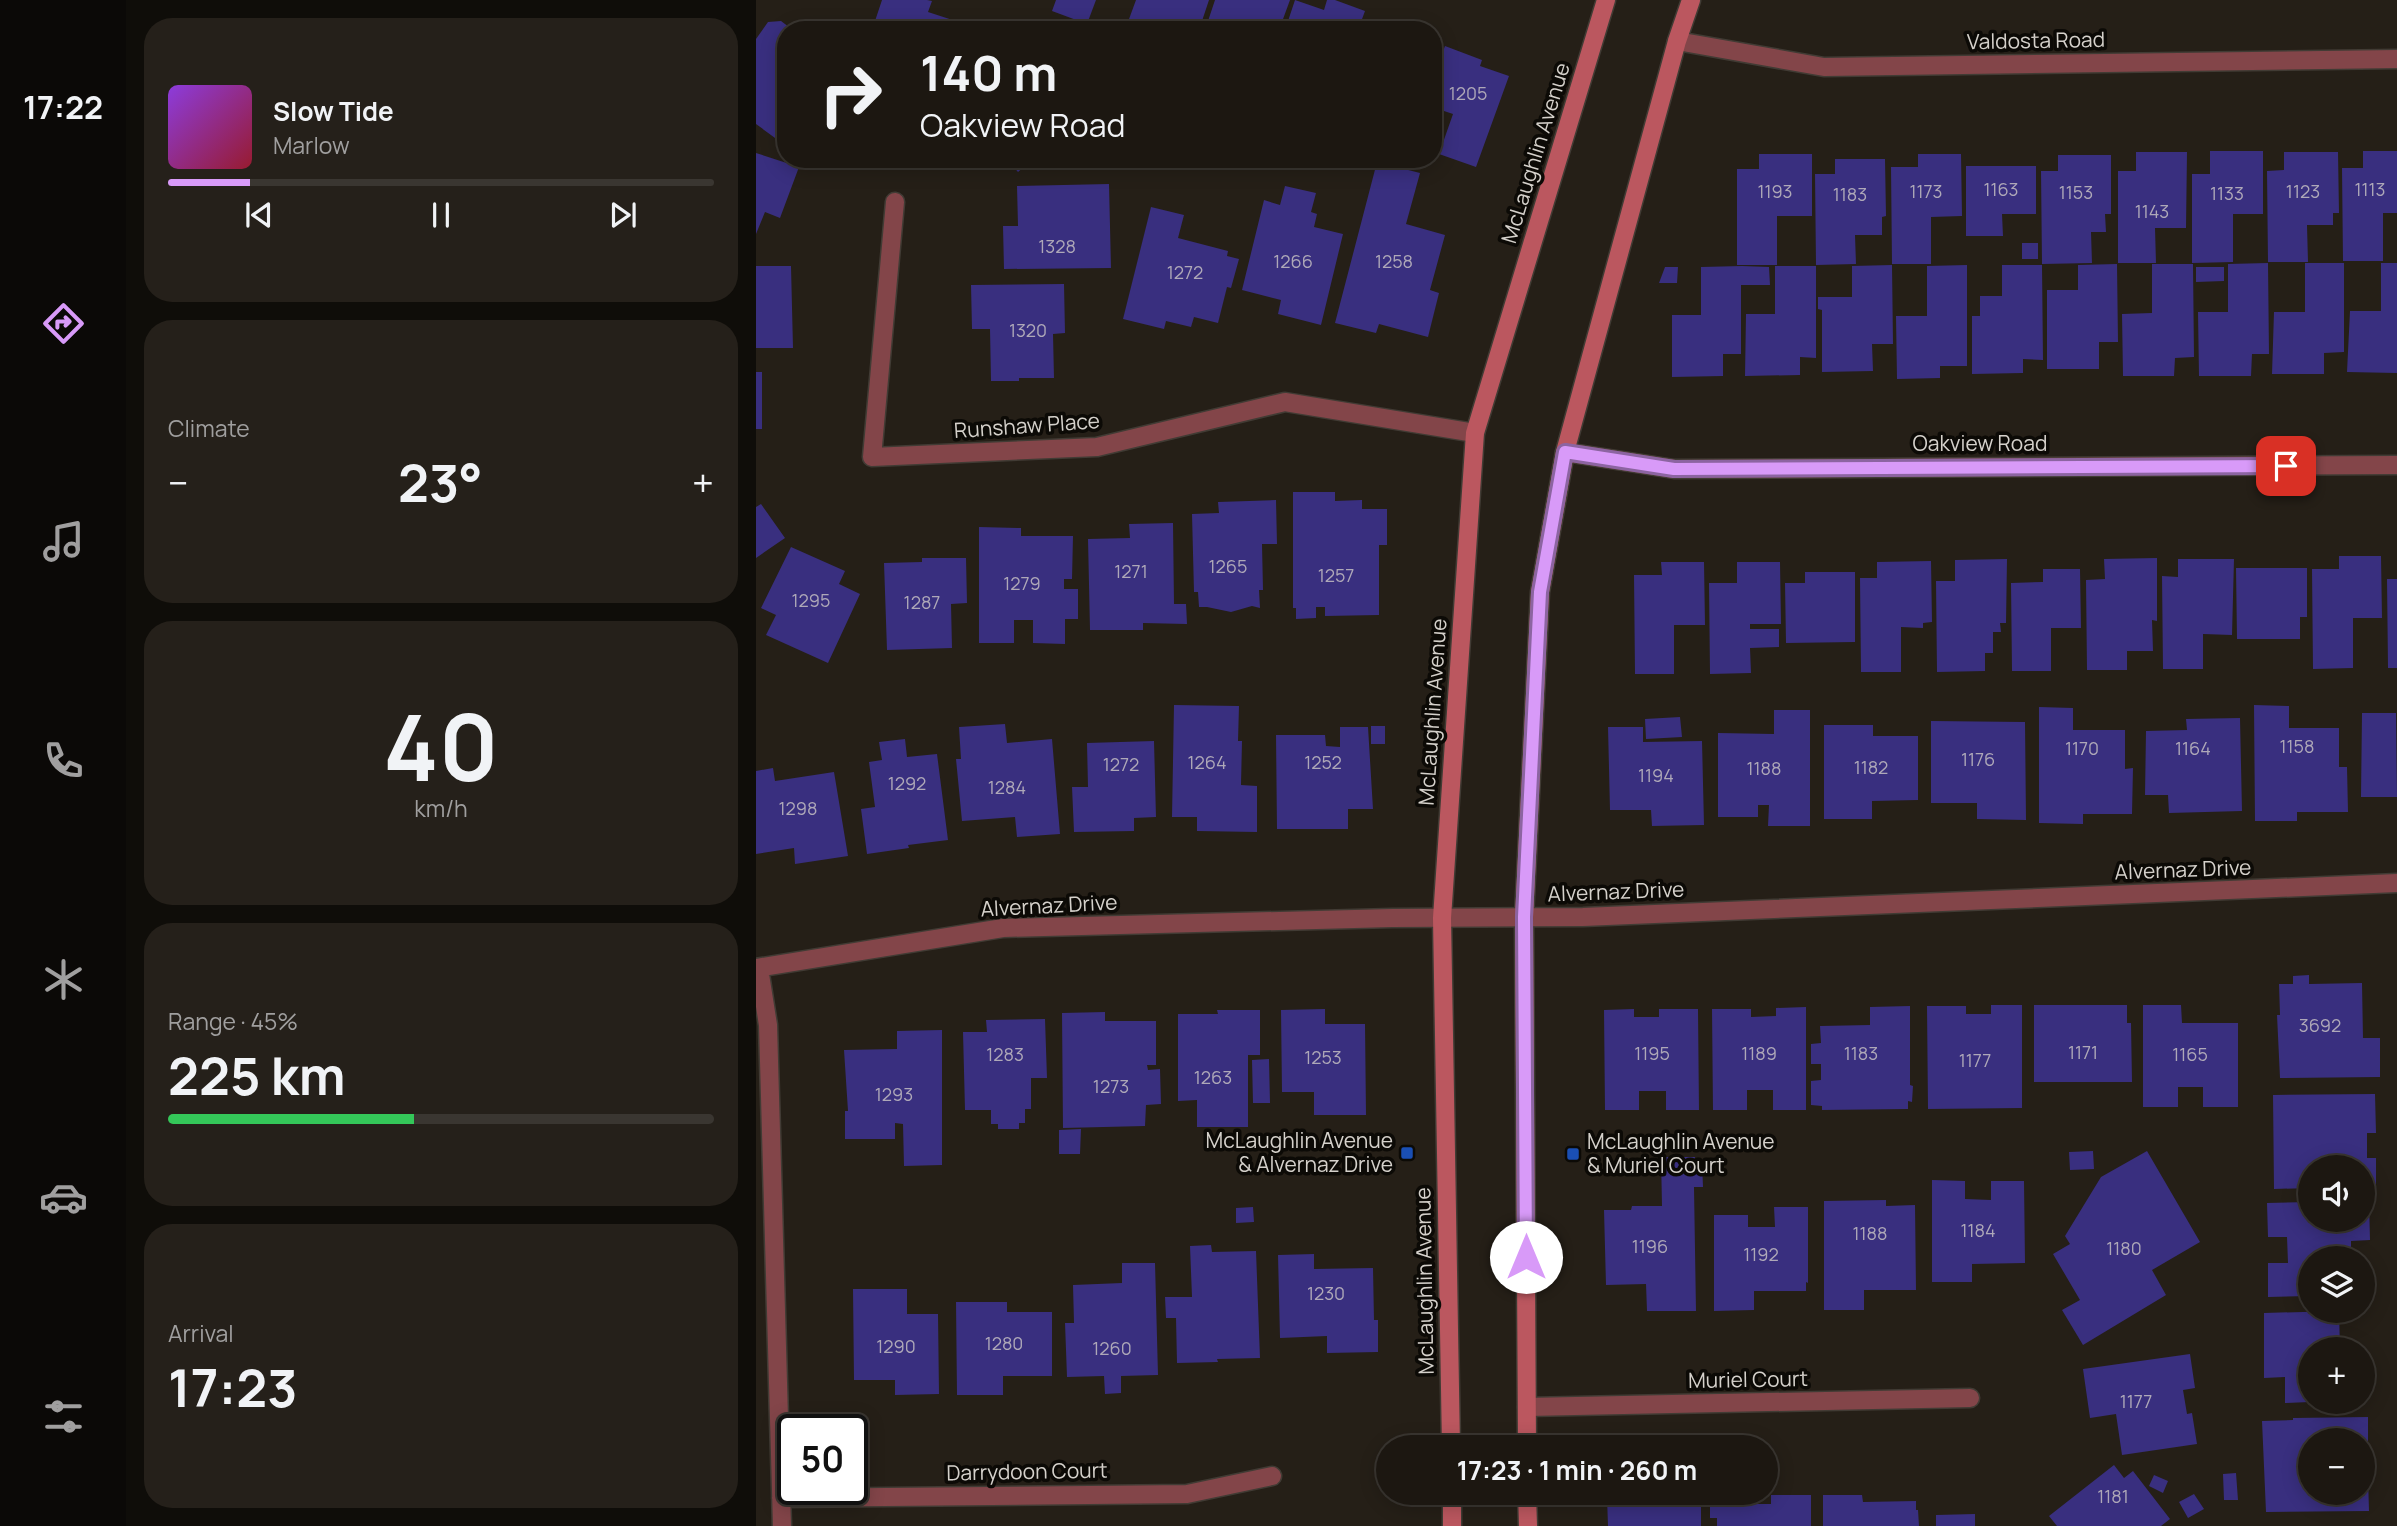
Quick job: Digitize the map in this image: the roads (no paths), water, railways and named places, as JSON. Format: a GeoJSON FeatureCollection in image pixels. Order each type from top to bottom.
{"type":"FeatureCollection","features":[{"type":"Feature","properties":{"kind":"main road","name":"McLaughlin Avenue"},"geometry":{"type":"LineString","coordinates":[[1451,1435],[1442,918],[1475,433],[1606,0]]}},
{"type":"Feature","properties":{"kind":"main road"},"geometry":{"type":"LineString","coordinates":[[1527,1435],[1524,917],[1540,592],[1565,452],[1677,41],[1691,0]]}},
{"type":"Feature","properties":{"kind":"main road"},"geometry":{"type":"LineString","coordinates":[[1452,1505],[1452,1526]]}},
{"type":"Feature","properties":{"kind":"main road"},"geometry":{"type":"LineString","coordinates":[[1527,1505],[1528,1526]]}},
{"type":"Feature","properties":{"kind":"street","name":"Valdosta Road"},"geometry":{"type":"LineString","coordinates":[[1677,41],[1824,67],[2397,59]]}},
{"type":"Feature","properties":{"kind":"street","name":"Runshaw Place"},"geometry":{"type":"LineString","coordinates":[[895,202],[872,457],[1097,447],[1285,402],[1475,433]]}},
{"type":"Feature","properties":{"kind":"street","name":"Oakview Road"},"geometry":{"type":"LineString","coordinates":[[1565,452],[1674,469],[2397,465]]}},
{"type":"Feature","properties":{"kind":"street","name":"Alvernaz Drive"},"geometry":{"type":"LineString","coordinates":[[758,968],[1003,928],[1583,917],[2397,883]]}},
{"type":"Feature","properties":{"kind":"street"},"geometry":{"type":"LineString","coordinates":[[758,968],[768,1025],[779,1414]]}},
{"type":"Feature","properties":{"kind":"street","name":"Muriel Court"},"geometry":{"type":"LineString","coordinates":[[1527,1407],[1970,1398]]}},
{"type":"Feature","properties":{"kind":"street","name":"Darrydoon Court"},"geometry":{"type":"LineString","coordinates":[[868,1497],[1187,1494],[1272,1476]]}},
{"type":"Feature","properties":{"kind":"street"},"geometry":{"type":"LineString","coordinates":[[781,1505],[782,1526]]}},
{"type":"Feature","properties":{"kind":"place","name":"McLaughlin Avenue & Alvernaz Drive"},"geometry":{"type":"Point","coordinates":[1407,1153]}},
{"type":"Feature","properties":{"kind":"place","name":"McLaughlin Avenue & Muriel Court"},"geometry":{"type":"Point","coordinates":[1573,1154]}}]}
